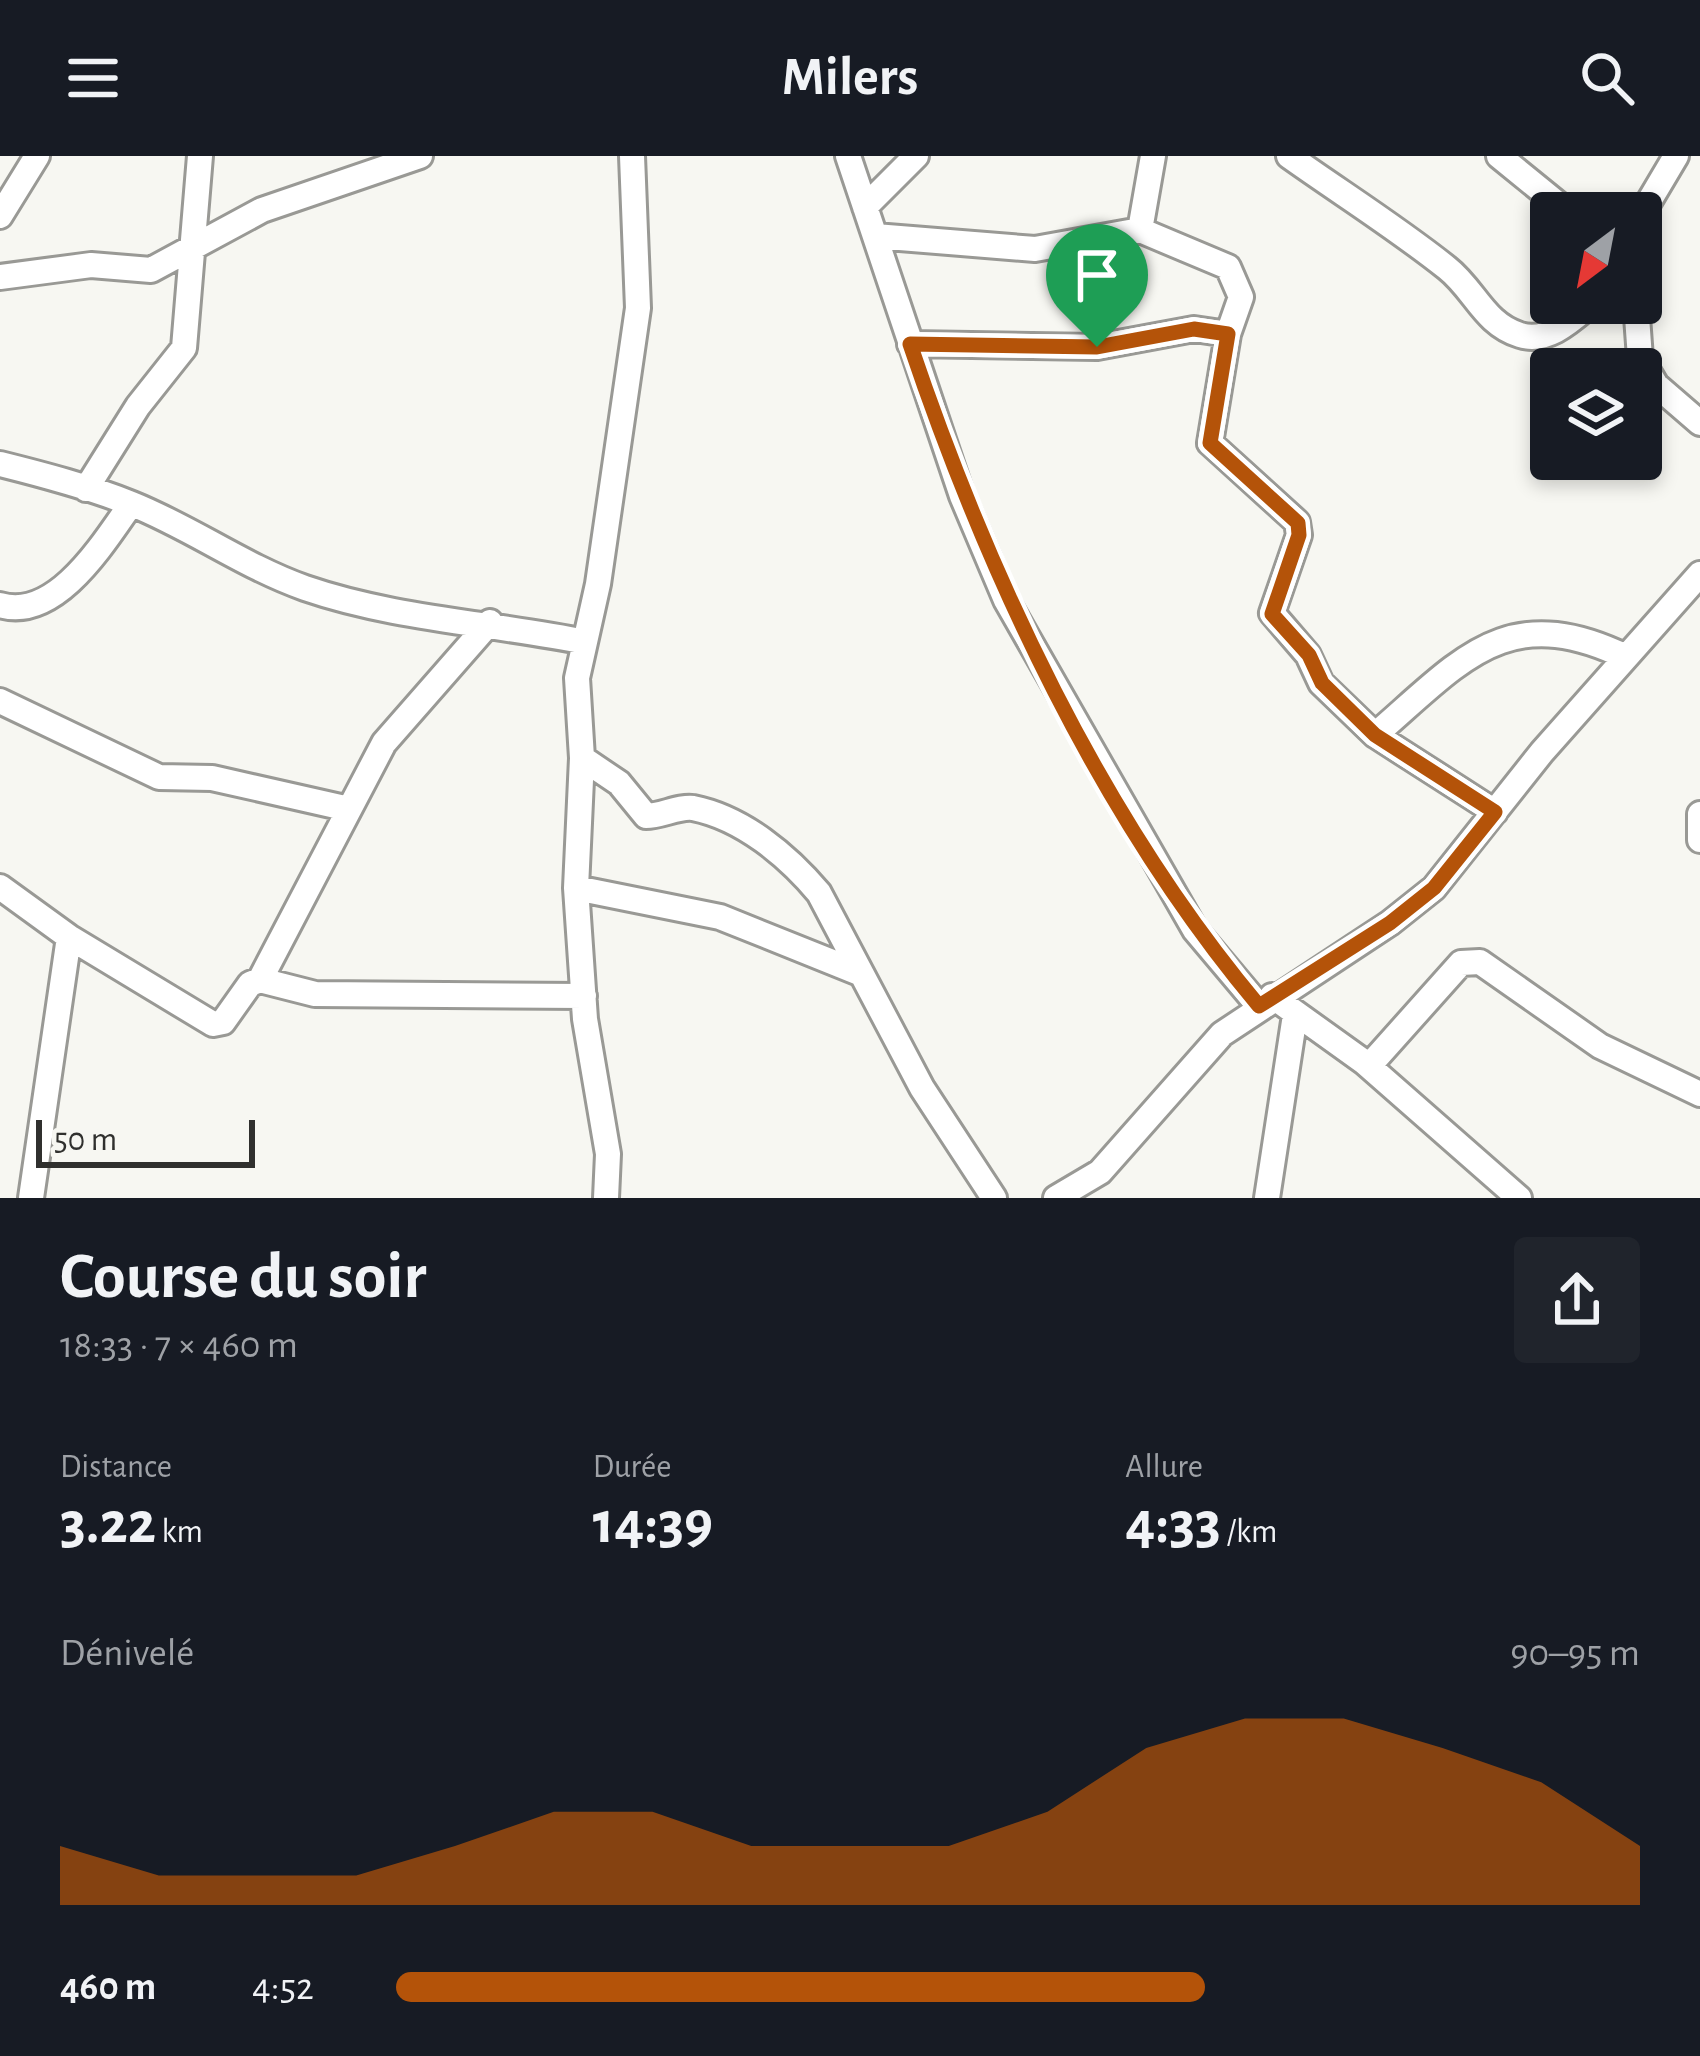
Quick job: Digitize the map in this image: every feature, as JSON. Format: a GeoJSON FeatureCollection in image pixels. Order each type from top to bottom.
{"type":"FeatureCollection","features":[{"type":"Feature","properties":{"kind":"street"},"geometry":{"type":"LineString","coordinates":[[0,216],[37,156]]}},
{"type":"Feature","properties":{"kind":"street"},"geometry":{"type":"LineString","coordinates":[[86,489],[138,406],[184,348],[200,156]]}},
{"type":"Feature","properties":{"kind":"street"},"geometry":{"type":"LineString","coordinates":[[0,277],[91,265],[152,269],[262,210],[420,156]]}},
{"type":"Feature","properties":{"kind":"street"},"geometry":{"type":"LineString","coordinates":[[606,1198],[608,1154],[584,996],[577,888],[583,758],[577,678],[638,308],[632,156]]}},
{"type":"Feature","properties":{"kind":"street"},"geometry":{"type":"LineString","coordinates":[[848,156],[962,496],[1006,600],[1195,930],[1266,1001],[1369,1066],[1519,1198]]}},
{"type":"Feature","properties":{"kind":"street"},"geometry":{"type":"LineString","coordinates":[[866,207],[916,156]]}},
{"type":"Feature","properties":{"kind":"street"},"geometry":{"type":"LineString","coordinates":[[1140,230],[1153,156]]}},
{"type":"Feature","properties":{"kind":"street"},"geometry":{"type":"LineString","coordinates":[[1288,156],[1446,267],[1476,298],[1485,316],[1520,335],[1542,337],[1561,324]]}},
{"type":"Feature","properties":{"kind":"street"},"geometry":{"type":"LineString","coordinates":[[1499,156],[1543,192]]}},
{"type":"Feature","properties":{"kind":"street"},"geometry":{"type":"LineString","coordinates":[[1655,192],[1676,156]]}},
{"type":"Feature","properties":{"kind":"street"},"geometry":{"type":"LineString","coordinates":[[875,236],[1035,249],[1140,230],[1228,267],[1241,297],[1228,334],[1210,443],[1298,523],[1299,535],[1272,614],[1309,655],[1322,683],[1375,735],[1495,812]]}},
{"type":"Feature","properties":{"kind":"street"},"geometry":{"type":"LineString","coordinates":[[1638,324],[1640,358],[1656,385],[1700,423]]}},
{"type":"Feature","properties":{"kind":"street"},"geometry":{"type":"LineString","coordinates":[[910,344],[1097,347],[1194,329],[1228,334]]}},
{"type":"Feature","properties":{"kind":"street"},"geometry":{"type":"LineString","coordinates":[[0,464],[131,504],[239,562],[310,590],[412,614],[490,622],[584,642]]}},
{"type":"Feature","properties":{"kind":"street"},"geometry":{"type":"LineString","coordinates":[[0,604],[23,606],[52,596],[131,504]]}},
{"type":"Feature","properties":{"kind":"street"},"geometry":{"type":"LineString","coordinates":[[1056,1198],[1100,1172],[1222,1034],[1390,923],[1434,888],[1700,574]]}},
{"type":"Feature","properties":{"kind":"street"},"geometry":{"type":"LineString","coordinates":[[0,887],[69,937],[214,1024],[223,1022],[260,980],[384,743],[490,622]]}},
{"type":"Feature","properties":{"kind":"street"},"geometry":{"type":"LineString","coordinates":[[1375,735],[1453,669],[1492,642],[1516,633],[1597,643],[1626,657]]}},
{"type":"Feature","properties":{"kind":"street"},"geometry":{"type":"LineString","coordinates":[[0,701],[159,777],[212,778],[349,809]]}},
{"type":"Feature","properties":{"kind":"street"},"geometry":{"type":"LineString","coordinates":[[583,758],[619,783],[646,816],[689,807],[765,841],[819,893],[922,1088],[994,1198]]}},
{"type":"Feature","properties":{"kind":"street"},"geometry":{"type":"LineString","coordinates":[[1700,814],[1700,840]]}},
{"type":"Feature","properties":{"kind":"street"},"geometry":{"type":"LineString","coordinates":[[577,888],[720,917],[857,972]]}},
{"type":"Feature","properties":{"kind":"street"},"geometry":{"type":"LineString","coordinates":[[31,1198],[69,937]]}},
{"type":"Feature","properties":{"kind":"street"},"geometry":{"type":"LineString","coordinates":[[1369,1066],[1461,964],[1480,962],[1600,1046],[1700,1094]]}},
{"type":"Feature","properties":{"kind":"street"},"geometry":{"type":"LineString","coordinates":[[260,980],[315,994],[584,996]]}},
{"type":"Feature","properties":{"kind":"street"},"geometry":{"type":"LineString","coordinates":[[1268,1198],[1294,1016]]}},
{"type":"Feature","properties":{"kind":"route"},"geometry":{"type":"LineString","coordinates":[[1194,329],[1228,334],[1210,443],[1288,509],[1298,523],[1299,535],[1272,614],[1280,629],[1309,655],[1322,683],[1375,735],[1495,812],[1434,888],[1390,923],[1259,1006],[1195,930],[1006,600],[962,496],[910,344],[1097,347],[1194,329]]}}]}
